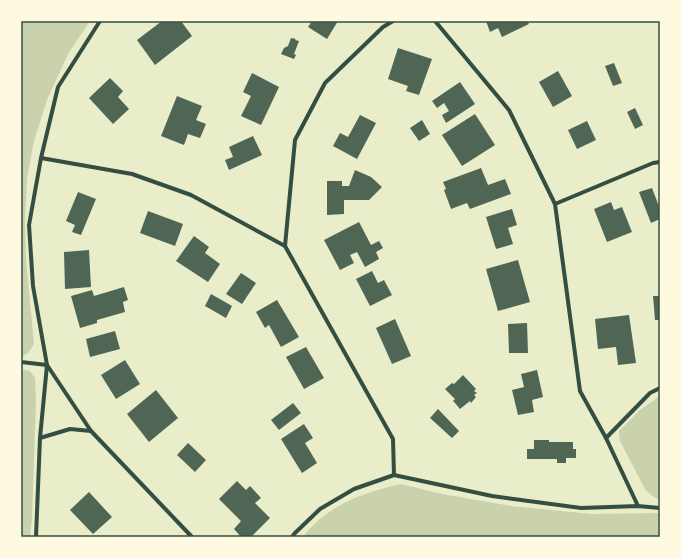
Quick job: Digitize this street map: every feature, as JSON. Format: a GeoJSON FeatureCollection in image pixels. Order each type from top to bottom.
{"type":"FeatureCollection","features":[{"type":"Feature","properties":{"kind":"street"},"geometry":{"type":"LineString","coordinates":[[36,537],[40,438],[47,365],[33,286],[29,225],[58,87],[100,21]]}},
{"type":"Feature","properties":{"kind":"street"},"geometry":{"type":"LineString","coordinates":[[285,246],[295,140],[325,83],[383,27],[393,21]]}},
{"type":"Feature","properties":{"kind":"street"},"geometry":{"type":"LineString","coordinates":[[435,21],[509,110],[555,204],[580,391],[606,438],[638,506]]}},
{"type":"Feature","properties":{"kind":"street"},"geometry":{"type":"LineString","coordinates":[[42,158],[132,174],[183,192],[285,246],[393,439],[394,475]]}},
{"type":"Feature","properties":{"kind":"street"},"geometry":{"type":"LineString","coordinates":[[555,204],[653,163],[660,162]]}},
{"type":"Feature","properties":{"kind":"street"},"geometry":{"type":"LineString","coordinates":[[21,362],[47,365],[91,431],[192,537]]}},
{"type":"Feature","properties":{"kind":"street"},"geometry":{"type":"LineString","coordinates":[[606,438],[650,393],[660,388]]}},
{"type":"Feature","properties":{"kind":"street"},"geometry":{"type":"LineString","coordinates":[[40,438],[70,429],[91,431]]}},
{"type":"Feature","properties":{"kind":"street"},"geometry":{"type":"LineString","coordinates":[[292,537],[320,509],[354,489],[394,475],[492,496],[581,508],[638,506],[660,508]]}},
{"type":"Feature","properties":{"kind":"green space"},"geometry":{"type":"Polygon","coordinates":[[[21,21],[90,21],[68,54],[47,100],[34,141],[27,179],[25,222],[26,260],[34,344],[28,353],[21,357],[21,21]]]}},
{"type":"Feature","properties":{"kind":"green space"},"geometry":{"type":"Polygon","coordinates":[[[21,369],[30,371],[35,378],[36,399],[32,519],[30,537],[21,537],[21,369]]]}},
{"type":"Feature","properties":{"kind":"green space"},"geometry":{"type":"Polygon","coordinates":[[[660,396],[660,499],[657,499],[646,491],[620,441],[619,431],[640,410],[660,396]]]}},
{"type":"Feature","properties":{"kind":"green space"},"geometry":{"type":"Polygon","coordinates":[[[401,484],[442,494],[511,506],[592,514],[660,513],[660,537],[303,537],[312,526],[334,509],[373,491],[401,484]]]}},
{"type":"Feature","properties":{"kind":"building"},"geometry":{"type":"Polygon","coordinates":[[[162,21],[181,21],[192,36],[155,65],[137,40],[162,21]]]}},
{"type":"Feature","properties":{"kind":"building"},"geometry":{"type":"Polygon","coordinates":[[[312,21],[338,21],[327,39],[308,27],[312,21]]]}},
{"type":"Feature","properties":{"kind":"building"},"geometry":{"type":"Polygon","coordinates":[[[486,21],[527,21],[529,24],[502,37],[498,28],[490,32],[486,21]]]}},
{"type":"Feature","properties":{"kind":"building"},"geometry":{"type":"Polygon","coordinates":[[[291,38],[299,41],[294,54],[296,55],[294,59],[281,54],[284,48],[288,46],[291,38]]]}},
{"type":"Feature","properties":{"kind":"building"},"geometry":{"type":"Polygon","coordinates":[[[398,48],[432,59],[419,95],[406,91],[408,86],[388,79],[398,48]]]}},
{"type":"Feature","properties":{"kind":"building"},"geometry":{"type":"Polygon","coordinates":[[[614,63],[622,83],[613,86],[605,66],[614,63]]]}},
{"type":"Feature","properties":{"kind":"building"},"geometry":{"type":"Polygon","coordinates":[[[558,71],[572,96],[553,107],[539,82],[558,71]]]}},
{"type":"Feature","properties":{"kind":"building"},"geometry":{"type":"Polygon","coordinates":[[[252,73],[279,87],[261,125],[241,116],[251,96],[243,92],[252,73]]]}},
{"type":"Feature","properties":{"kind":"building"},"geometry":{"type":"Polygon","coordinates":[[[110,78],[123,91],[118,97],[129,109],[113,124],[89,98],[110,78]]]}},
{"type":"Feature","properties":{"kind":"building"},"geometry":{"type":"Polygon","coordinates":[[[460,82],[475,104],[446,123],[442,115],[449,111],[444,103],[437,108],[432,101],[460,82]]]}},
{"type":"Feature","properties":{"kind":"building"},"geometry":{"type":"Polygon","coordinates":[[[177,96],[202,106],[196,120],[206,124],[200,138],[188,134],[184,145],[161,136],[177,96]]]}},
{"type":"Feature","properties":{"kind":"building"},"geometry":{"type":"Polygon","coordinates":[[[635,108],[643,125],[635,129],[627,112],[635,108]]]}},
{"type":"Feature","properties":{"kind":"building"},"geometry":{"type":"Polygon","coordinates":[[[475,114],[495,145],[462,166],[442,135],[475,114]]]}},
{"type":"Feature","properties":{"kind":"building"},"geometry":{"type":"Polygon","coordinates":[[[360,115],[376,123],[357,159],[333,146],[340,133],[348,137],[360,115]]]}},
{"type":"Feature","properties":{"kind":"building"},"geometry":{"type":"Polygon","coordinates":[[[422,120],[430,134],[419,141],[410,128],[422,120]]]}},
{"type":"Feature","properties":{"kind":"building"},"geometry":{"type":"Polygon","coordinates":[[[587,121],[596,140],[577,149],[568,130],[587,121]]]}},
{"type":"Feature","properties":{"kind":"building"},"geometry":{"type":"Polygon","coordinates":[[[253,136],[262,155],[229,170],[225,160],[233,157],[229,147],[253,136]]]}},
{"type":"Feature","properties":{"kind":"building"},"geometry":{"type":"Polygon","coordinates":[[[481,168],[488,185],[505,179],[511,194],[470,209],[467,203],[451,209],[444,190],[446,189],[443,182],[481,168]]]}},
{"type":"Feature","properties":{"kind":"building"},"geometry":{"type":"Polygon","coordinates":[[[355,170],[371,177],[382,187],[369,200],[344,200],[344,214],[327,215],[327,181],[342,181],[342,186],[349,186],[355,170]]]}},
{"type":"Feature","properties":{"kind":"building"},"geometry":{"type":"Polygon","coordinates":[[[652,188],[660,209],[660,219],[651,223],[639,192],[652,188]]]}},
{"type":"Feature","properties":{"kind":"building"},"geometry":{"type":"Polygon","coordinates":[[[78,192],[96,199],[81,235],[72,232],[75,225],[66,221],[78,192]]]}},
{"type":"Feature","properties":{"kind":"building"},"geometry":{"type":"Polygon","coordinates":[[[611,202],[614,210],[622,207],[632,232],[607,242],[594,209],[611,202]]]}},
{"type":"Feature","properties":{"kind":"building"},"geometry":{"type":"Polygon","coordinates":[[[512,209],[517,225],[508,228],[513,244],[496,249],[486,217],[512,209]]]}},
{"type":"Feature","properties":{"kind":"building"},"geometry":{"type":"Polygon","coordinates":[[[148,211],[183,224],[175,246],[140,233],[148,211]]]}},
{"type":"Feature","properties":{"kind":"building"},"geometry":{"type":"Polygon","coordinates":[[[359,222],[371,245],[379,241],[383,248],[376,252],[379,259],[365,267],[357,252],[350,255],[354,263],[340,270],[324,240],[359,222]]]}},
{"type":"Feature","properties":{"kind":"building"},"geometry":{"type":"Polygon","coordinates":[[[194,236],[209,247],[205,253],[220,264],[208,282],[176,261],[194,236]]]}},
{"type":"Feature","properties":{"kind":"building"},"geometry":{"type":"Polygon","coordinates":[[[89,250],[91,287],[65,289],[64,252],[89,250]]]}},
{"type":"Feature","properties":{"kind":"building"},"geometry":{"type":"Polygon","coordinates":[[[518,260],[530,302],[498,311],[486,269],[518,260]]]}},
{"type":"Feature","properties":{"kind":"building"},"geometry":{"type":"Polygon","coordinates":[[[372,271],[378,283],[384,280],[392,295],[370,306],[356,279],[372,271]]]}},
{"type":"Feature","properties":{"kind":"building"},"geometry":{"type":"Polygon","coordinates":[[[241,273],[256,283],[242,304],[226,294],[241,273]]]}},
{"type":"Feature","properties":{"kind":"building"},"geometry":{"type":"Polygon","coordinates":[[[124,287],[128,300],[123,302],[125,312],[97,320],[97,323],[80,328],[71,296],[92,290],[94,296],[124,287]]]}},
{"type":"Feature","properties":{"kind":"building"},"geometry":{"type":"Polygon","coordinates":[[[211,294],[232,306],[226,318],[205,306],[211,294]]]}},
{"type":"Feature","properties":{"kind":"building"},"geometry":{"type":"Polygon","coordinates":[[[653,296],[660,296],[660,320],[655,320],[653,296]]]}},
{"type":"Feature","properties":{"kind":"building"},"geometry":{"type":"Polygon","coordinates":[[[277,300],[299,337],[281,347],[269,325],[265,328],[256,312],[277,300]]]}},
{"type":"Feature","properties":{"kind":"building"},"geometry":{"type":"Polygon","coordinates":[[[629,315],[636,363],[618,365],[616,347],[598,349],[595,319],[629,315]]]}},
{"type":"Feature","properties":{"kind":"building"},"geometry":{"type":"Polygon","coordinates":[[[395,319],[411,356],[392,364],[376,328],[395,319]]]}},
{"type":"Feature","properties":{"kind":"building"},"geometry":{"type":"Polygon","coordinates":[[[527,323],[528,353],[509,353],[508,324],[527,323]]]}},
{"type":"Feature","properties":{"kind":"building"},"geometry":{"type":"Polygon","coordinates":[[[115,331],[120,349],[90,357],[86,339],[115,331]]]}},
{"type":"Feature","properties":{"kind":"building"},"geometry":{"type":"Polygon","coordinates":[[[306,347],[324,378],[304,389],[286,357],[306,347]]]}},
{"type":"Feature","properties":{"kind":"building"},"geometry":{"type":"Polygon","coordinates":[[[125,360],[140,384],[116,399],[101,375],[125,360]]]}},
{"type":"Feature","properties":{"kind":"building"},"geometry":{"type":"Polygon","coordinates":[[[537,370],[543,397],[532,400],[534,412],[518,415],[512,390],[524,387],[521,374],[537,370]]]}},
{"type":"Feature","properties":{"kind":"building"},"geometry":{"type":"Polygon","coordinates":[[[463,375],[476,389],[474,391],[477,393],[474,395],[476,397],[471,403],[470,401],[460,409],[453,401],[455,399],[445,389],[452,383],[454,384],[463,375]]]}},
{"type":"Feature","properties":{"kind":"building"},"geometry":{"type":"Polygon","coordinates":[[[156,390],[178,418],[149,442],[127,414],[156,390]]]}},
{"type":"Feature","properties":{"kind":"building"},"geometry":{"type":"Polygon","coordinates":[[[293,403],[301,413],[279,430],[271,420],[293,403]]]}},
{"type":"Feature","properties":{"kind":"building"},"geometry":{"type":"Polygon","coordinates":[[[438,409],[459,431],[452,438],[430,418],[438,409]]]}},
{"type":"Feature","properties":{"kind":"building"},"geometry":{"type":"Polygon","coordinates":[[[304,424],[313,438],[305,443],[317,463],[302,473],[281,439],[304,424]]]}},
{"type":"Feature","properties":{"kind":"building"},"geometry":{"type":"Polygon","coordinates":[[[534,440],[549,440],[549,442],[573,442],[573,449],[576,449],[576,458],[566,458],[566,463],[557,463],[557,459],[527,459],[527,449],[534,449],[534,440]]]}},
{"type":"Feature","properties":{"kind":"building"},"geometry":{"type":"Polygon","coordinates":[[[188,443],[206,460],[195,472],[177,455],[188,443]]]}},
{"type":"Feature","properties":{"kind":"building"},"geometry":{"type":"Polygon","coordinates":[[[237,481],[246,490],[250,486],[261,498],[255,503],[270,518],[251,537],[241,537],[234,529],[241,521],[219,499],[237,481]]]}},
{"type":"Feature","properties":{"kind":"building"},"geometry":{"type":"Polygon","coordinates":[[[89,492],[112,517],[93,534],[70,510],[89,492]]]}}]}
